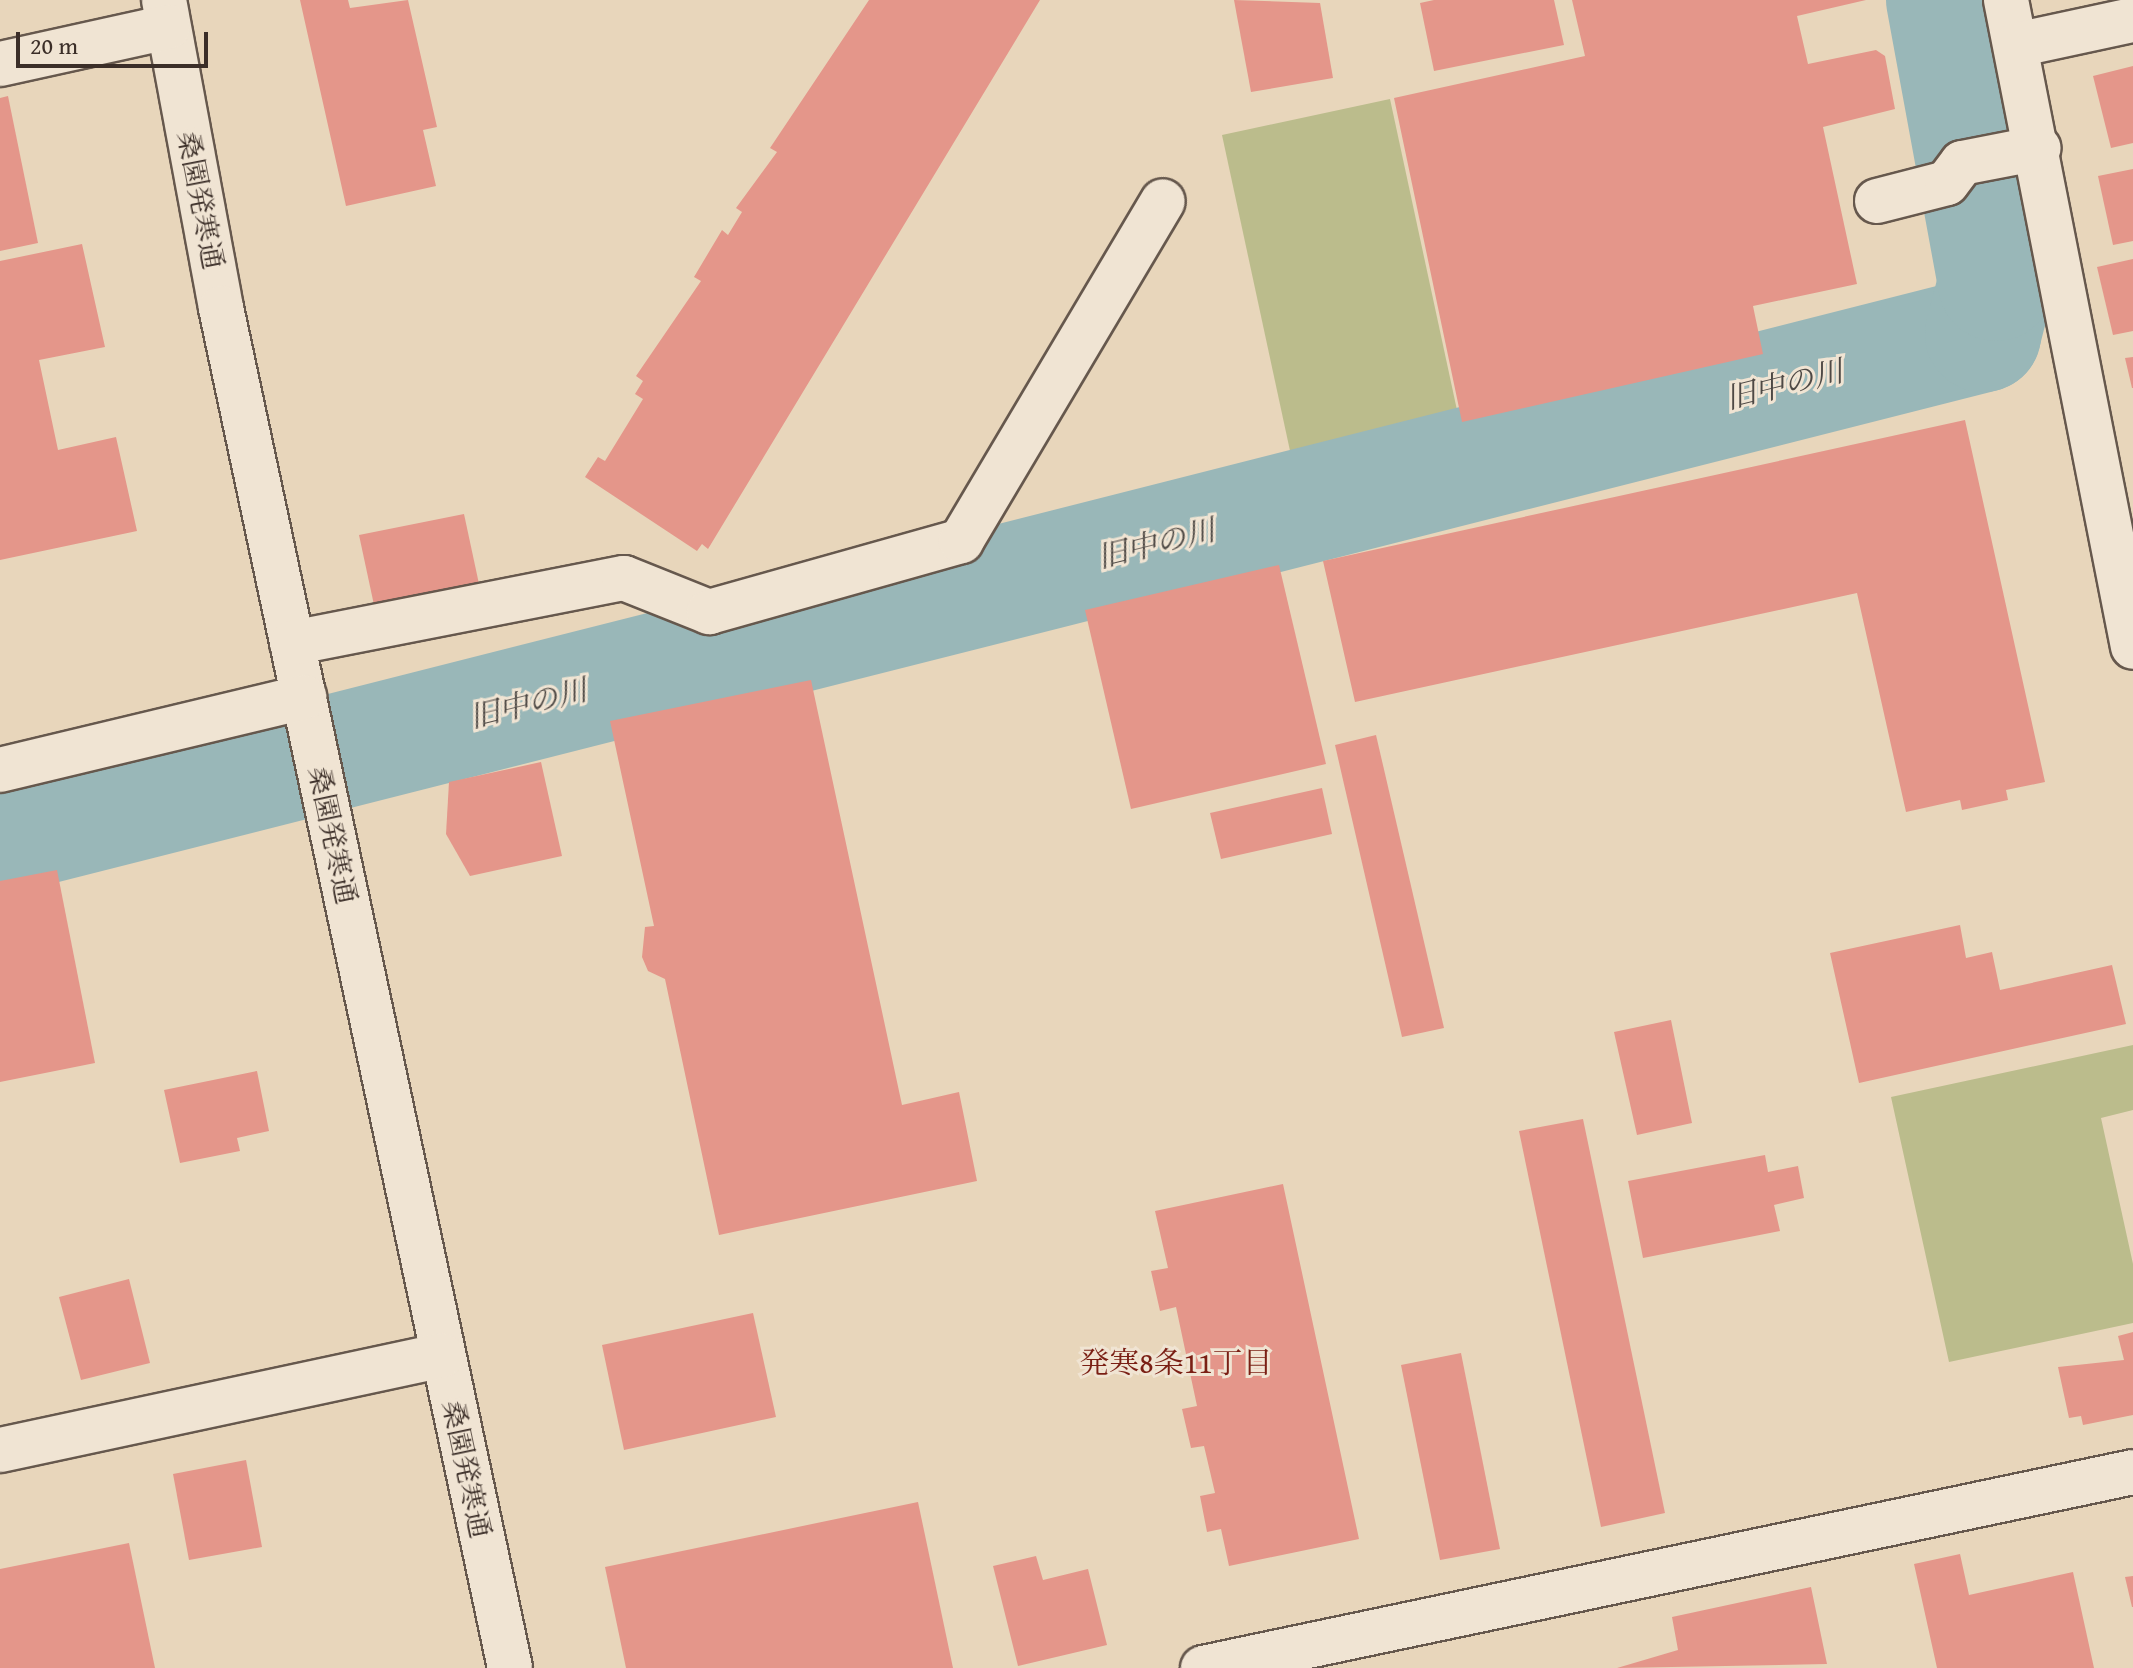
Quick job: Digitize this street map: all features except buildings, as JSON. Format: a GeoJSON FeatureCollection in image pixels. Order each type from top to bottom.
{"type":"FeatureCollection","features":[{"type":"Feature","properties":{"kind":"street"},"geometry":{"type":"LineString","coordinates":[[2006,0],[2016,45],[2024,151],[2116,479],[2133,647]]}},
{"type":"Feature","properties":{"kind":"street"},"geometry":{"type":"LineString","coordinates":[[0,64],[166,13]]}},
{"type":"Feature","properties":{"kind":"street","name":"桑園発寒通"},"geometry":{"type":"LineString","coordinates":[[166,13],[306,712],[510,1668]]}},
{"type":"Feature","properties":{"kind":"street"},"geometry":{"type":"LineString","coordinates":[[2016,45],[2133,20]]}},
{"type":"Feature","properties":{"kind":"street"},"geometry":{"type":"LineString","coordinates":[[1877,201],[1947,183],[1962,163],[2024,151]]}},
{"type":"Feature","properties":{"kind":"street"},"geometry":{"type":"LineString","coordinates":[[292,643],[624,578],[709,612],[961,541],[1163,201]]}},
{"type":"Feature","properties":{"kind":"street"},"geometry":{"type":"LineString","coordinates":[[0,770],[306,712]]}},
{"type":"Feature","properties":{"kind":"street"},"geometry":{"type":"LineString","coordinates":[[0,1450],[442,1355]]}},
{"type":"Feature","properties":{"kind":"street"},"geometry":{"type":"LineString","coordinates":[[1203,1668],[2133,1472]]}},
{"type":"Feature","properties":{"kind":"green space"},"geometry":{"type":"Polygon","coordinates":[[[1390,99],[1463,438],[1295,474],[1222,135],[1390,99]]]}},
{"type":"Feature","properties":{"kind":"green space"},"geometry":{"type":"Polygon","coordinates":[[[2133,1045],[2133,1110],[2101,1118],[2133,1264],[2133,1323],[1949,1362],[1891,1097],[2133,1045]]]}},
{"type":"Feature","properties":{"kind":"waterway","name":"旧中の川"},"geometry":{"type":"LineString","coordinates":[[0,837],[1983,334],[1996,283],[1944,0]]}},
{"type":"Feature","properties":{"kind":"district","name":"発寒8条11丁目"},"geometry":{"type":"Point","coordinates":[1176,1362]}}]}
